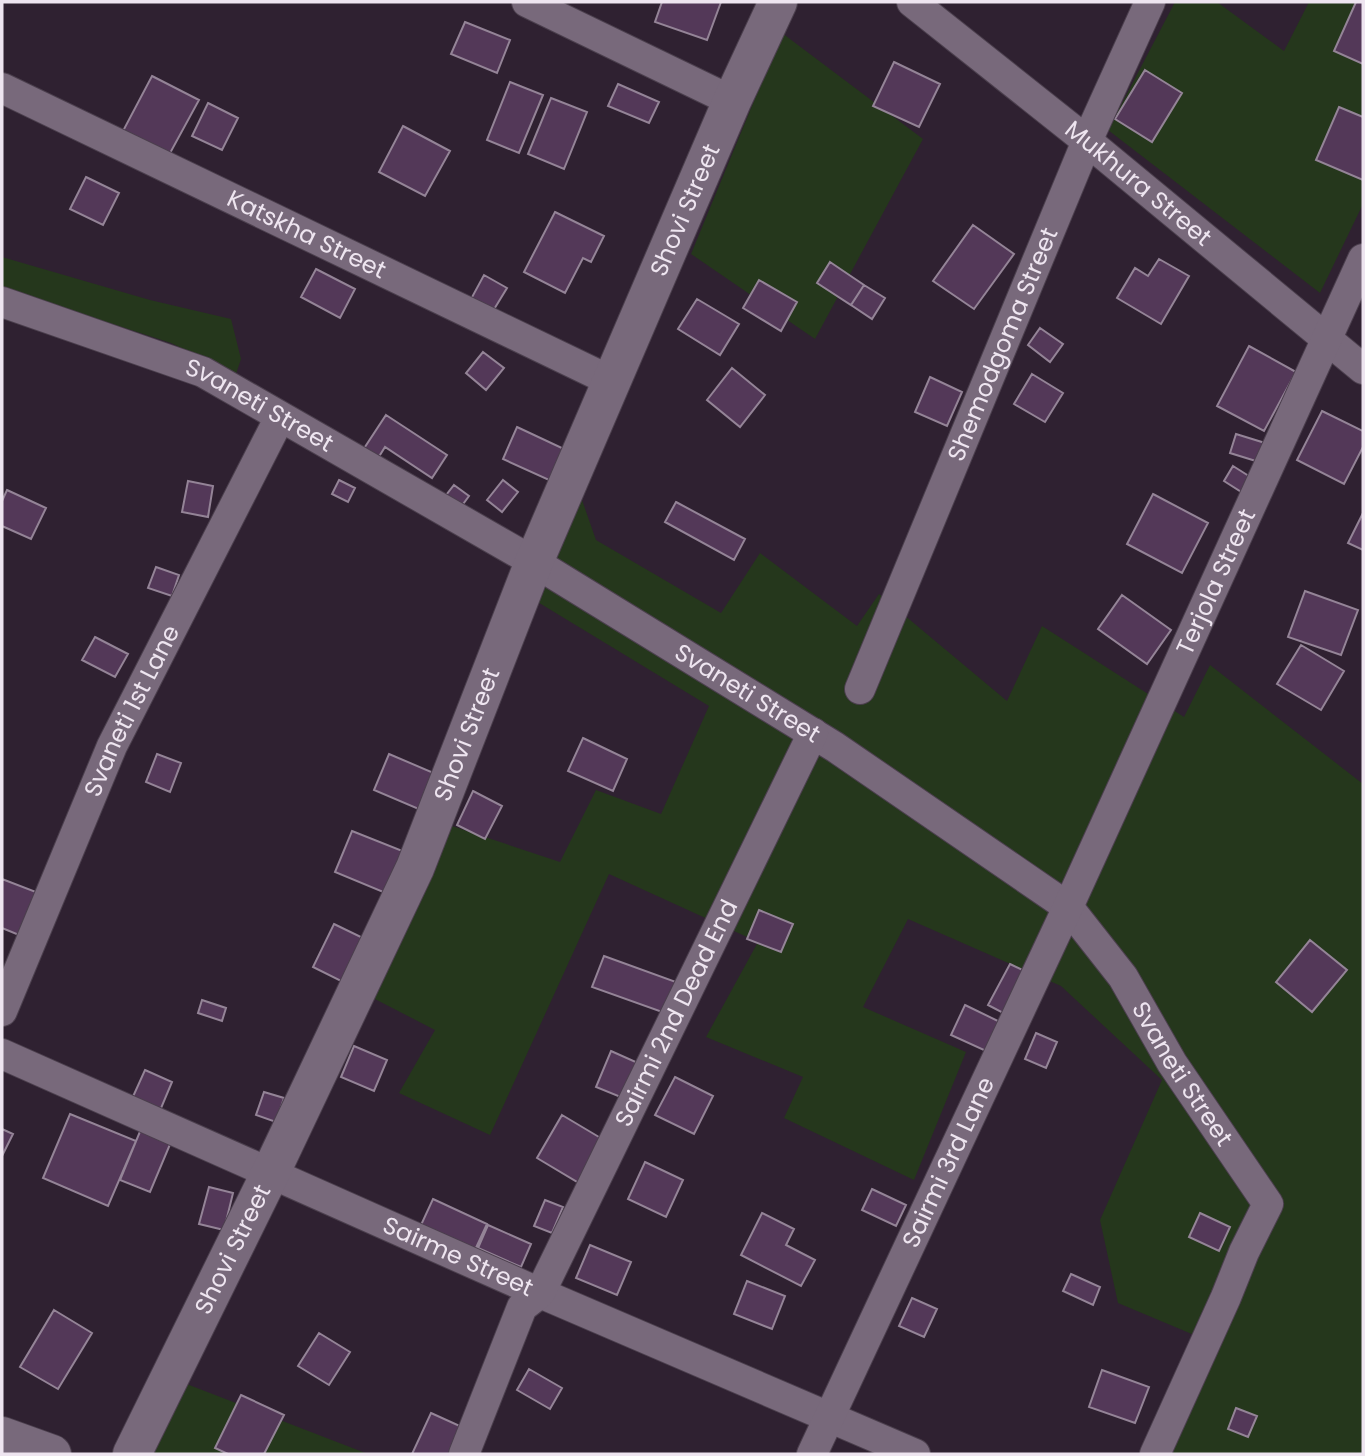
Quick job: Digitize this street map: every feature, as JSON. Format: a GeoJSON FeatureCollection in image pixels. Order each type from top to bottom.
{"type":"FeatureCollection","features":[{"type":"Feature","properties":{"kind":"street"},"geometry":{"type":"LineString","coordinates":[[527,2],[732,101]]}},
{"type":"Feature","properties":{"kind":"street","name":"Shovi Street"},"geometry":{"type":"LineString","coordinates":[[132,1454],[270,1174],[415,868],[534,562],[732,101],[778,2]]}},
{"type":"Feature","properties":{"kind":"street","name":"Mukhura Street"},"geometry":{"type":"LineString","coordinates":[[912,2],[1087,141],[1363,369]]}},
{"type":"Feature","properties":{"kind":"street","name":"Shemodgoma Street"},"geometry":{"type":"LineString","coordinates":[[860,689],[1087,141],[1150,2]]}},
{"type":"Feature","properties":{"kind":"street","name":"Katskha Street"},"geometry":{"type":"LineString","coordinates":[[2,88],[611,381]]}},
{"type":"Feature","properties":{"kind":"street","name":"Terjola Street"},"geometry":{"type":"LineString","coordinates":[[1068,907],[1363,258]]}},
{"type":"Feature","properties":{"kind":"street","name":"Svaneti Street"},"geometry":{"type":"LineString","coordinates":[[2,302],[202,372],[534,562],[813,733],[1068,907],[1123,977],[1172,1063],[1268,1204],[1155,1454]]}},
{"type":"Feature","properties":{"kind":"street","name":"Svaneti 1st Lane"},"geometry":{"type":"LineString","coordinates":[[2,1011],[112,746],[281,417]]}},
{"type":"Feature","properties":{"kind":"street","name":"Sairmi 2nd Dead End"},"geometry":{"type":"LineString","coordinates":[[464,1454],[522,1307],[540,1293],[813,733]]}},
{"type":"Feature","properties":{"kind":"street","name":"Sairmi 3rd Lane"},"geometry":{"type":"LineString","coordinates":[[812,1454],[1068,907]]}},
{"type":"Feature","properties":{"kind":"street","name":"Sairme Street"},"geometry":{"type":"LineString","coordinates":[[2,1054],[540,1293],[915,1454]]}},
{"type":"Feature","properties":{"kind":"street"},"geometry":{"type":"LineString","coordinates":[[2,1436],[52,1454]]}},
{"type":"Feature","properties":{"kind":"green space"},"geometry":{"type":"Polygon","coordinates":[[[1175,2],[1217,2],[1284,51],[1309,2],[1363,2],[1363,204],[1320,293],[1108,130],[1175,2]]]}},
{"type":"Feature","properties":{"kind":"green space"},"geometry":{"type":"Polygon","coordinates":[[[782,33],[923,139],[815,339],[691,254],[782,33]]]}},
{"type":"Feature","properties":{"kind":"green space"},"geometry":{"type":"Polygon","coordinates":[[[2,257],[150,300],[231,319],[241,359],[236,374],[171,343],[2,288],[2,257]]]}},
{"type":"Feature","properties":{"kind":"green space"},"geometry":{"type":"Polygon","coordinates":[[[582,500],[596,540],[721,613],[760,553],[857,626],[879,594],[1007,701],[1042,626],[1184,717],[1210,665],[1363,784],[1363,1454],[1170,1454],[1218,1345],[1118,1303],[1100,1220],[1162,1080],[1061,986],[908,919],[863,1007],[966,1052],[914,1180],[784,1118],[803,1077],[706,1037],[758,942],[609,874],[490,1135],[399,1093],[435,1030],[371,997],[452,826],[560,862],[596,790],[661,814],[709,706],[536,601],[566,510],[582,500]]]}},
{"type":"Feature","properties":{"kind":"green space"},"geometry":{"type":"Polygon","coordinates":[[[184,1383],[368,1454],[149,1454],[184,1383]]]}},
{"type":"Feature","properties":{"kind":"building"},"geometry":{"type":"Polygon","coordinates":[[[662,2],[721,2],[707,40],[655,22],[662,2]]]}},
{"type":"Feature","properties":{"kind":"building"},"geometry":{"type":"Polygon","coordinates":[[[1356,2],[1363,2],[1363,64],[1334,51],[1356,2]]]}},
{"type":"Feature","properties":{"kind":"building"},"geometry":{"type":"Polygon","coordinates":[[[465,22],[510,40],[497,73],[451,54],[465,22]]]}},
{"type":"Feature","properties":{"kind":"building"},"geometry":{"type":"Polygon","coordinates":[[[894,62],[940,84],[919,127],[873,106],[894,62]]]}},
{"type":"Feature","properties":{"kind":"building"},"geometry":{"type":"Polygon","coordinates":[[[1145,70],[1182,93],[1152,142],[1115,119],[1145,70]]]}},
{"type":"Feature","properties":{"kind":"building"},"geometry":{"type":"Polygon","coordinates":[[[152,76],[199,100],[169,155],[123,131],[152,76]]]}},
{"type":"Feature","properties":{"kind":"building"},"geometry":{"type":"Polygon","coordinates":[[[510,82],[543,95],[519,153],[487,140],[510,82]]]}},
{"type":"Feature","properties":{"kind":"building"},"geometry":{"type":"Polygon","coordinates":[[[618,84],[659,102],[649,123],[608,106],[618,84]]]}},
{"type":"Feature","properties":{"kind":"building"},"geometry":{"type":"Polygon","coordinates":[[[551,98],[587,112],[564,169],[528,154],[551,98]]]}},
{"type":"Feature","properties":{"kind":"building"},"geometry":{"type":"Polygon","coordinates":[[[208,103],[238,118],[222,150],[192,136],[208,103]]]}},
{"type":"Feature","properties":{"kind":"building"},"geometry":{"type":"Polygon","coordinates":[[[1339,107],[1363,117],[1363,180],[1316,160],[1339,107]]]}},
{"type":"Feature","properties":{"kind":"building"},"geometry":{"type":"Polygon","coordinates":[[[403,126],[450,151],[425,196],[379,172],[403,126]]]}},
{"type":"Feature","properties":{"kind":"building"},"geometry":{"type":"Polygon","coordinates":[[[86,177],[119,193],[103,225],[70,209],[86,177]]]}},
{"type":"Feature","properties":{"kind":"building"},"geometry":{"type":"Polygon","coordinates":[[[555,212],[604,236],[591,262],[583,258],[565,293],[524,272],[555,212]]]}},
{"type":"Feature","properties":{"kind":"building"},"geometry":{"type":"Polygon","coordinates":[[[973,225],[1014,254],[974,309],[933,281],[973,225]]]}},
{"type":"Feature","properties":{"kind":"building"},"geometry":{"type":"Polygon","coordinates":[[[1159,259],[1189,276],[1161,324],[1117,298],[1135,268],[1148,276],[1159,259]]]}},
{"type":"Feature","properties":{"kind":"building"},"geometry":{"type":"Polygon","coordinates":[[[830,262],[864,285],[851,305],[817,283],[830,262]]]}},
{"type":"Feature","properties":{"kind":"building"},"geometry":{"type":"Polygon","coordinates":[[[316,269],[355,289],[340,318],[301,297],[316,269]]]}},
{"type":"Feature","properties":{"kind":"building"},"geometry":{"type":"Polygon","coordinates":[[[484,275],[507,288],[493,311],[471,299],[484,275]]]}},
{"type":"Feature","properties":{"kind":"building"},"geometry":{"type":"Polygon","coordinates":[[[759,280],[797,302],[781,331],[743,308],[759,280]]]}},
{"type":"Feature","properties":{"kind":"building"},"geometry":{"type":"Polygon","coordinates":[[[864,285],[885,298],[872,319],[851,305],[864,285]]]}},
{"type":"Feature","properties":{"kind":"building"},"geometry":{"type":"Polygon","coordinates":[[[697,299],[739,324],[720,355],[678,329],[697,299]]]}},
{"type":"Feature","properties":{"kind":"building"},"geometry":{"type":"Polygon","coordinates":[[[1040,328],[1063,344],[1050,362],[1028,345],[1040,328]]]}},
{"type":"Feature","properties":{"kind":"building"},"geometry":{"type":"Polygon","coordinates":[[[1249,346],[1296,372],[1264,431],[1217,406],[1249,346]]]}},
{"type":"Feature","properties":{"kind":"building"},"geometry":{"type":"Polygon","coordinates":[[[483,352],[504,368],[486,390],[466,373],[483,352]]]}},
{"type":"Feature","properties":{"kind":"building"},"geometry":{"type":"Polygon","coordinates":[[[732,368],[765,395],[740,427],[707,400],[732,368]]]}},
{"type":"Feature","properties":{"kind":"building"},"geometry":{"type":"Polygon","coordinates":[[[1032,374],[1063,393],[1045,422],[1014,404],[1032,374]]]}},
{"type":"Feature","properties":{"kind":"building"},"geometry":{"type":"Polygon","coordinates":[[[930,377],[962,392],[947,426],[915,412],[930,377]]]}},
{"type":"Feature","properties":{"kind":"building"},"geometry":{"type":"Polygon","coordinates":[[[1322,411],[1363,431],[1363,447],[1344,484],[1297,460],[1322,411]]]}},
{"type":"Feature","properties":{"kind":"building"},"geometry":{"type":"Polygon","coordinates":[[[386,415],[447,455],[432,478],[385,447],[375,463],[361,453],[386,415]]]}},
{"type":"Feature","properties":{"kind":"building"},"geometry":{"type":"Polygon","coordinates":[[[517,427],[564,449],[549,480],[503,459],[517,427]]]}},
{"type":"Feature","properties":{"kind":"building"},"geometry":{"type":"Polygon","coordinates":[[[1236,434],[1265,443],[1259,462],[1230,453],[1236,434]]]}},
{"type":"Feature","properties":{"kind":"building"},"geometry":{"type":"Polygon","coordinates":[[[1233,466],[1252,478],[1243,493],[1224,481],[1233,466]]]}},
{"type":"Feature","properties":{"kind":"building"},"geometry":{"type":"Polygon","coordinates":[[[339,480],[355,488],[348,502],[332,494],[339,480]]]}},
{"type":"Feature","properties":{"kind":"building"},"geometry":{"type":"Polygon","coordinates":[[[503,480],[518,492],[502,512],[487,500],[503,480]]]}},
{"type":"Feature","properties":{"kind":"building"},"geometry":{"type":"Polygon","coordinates":[[[188,481],[213,486],[208,517],[182,512],[188,481]]]}},
{"type":"Feature","properties":{"kind":"building"},"geometry":{"type":"Polygon","coordinates":[[[454,485],[469,496],[458,511],[443,499],[454,485]]]}},
{"type":"Feature","properties":{"kind":"building"},"geometry":{"type":"Polygon","coordinates":[[[7,490],[46,508],[31,539],[2,526],[2,501],[7,490]]]}},
{"type":"Feature","properties":{"kind":"building"},"geometry":{"type":"Polygon","coordinates":[[[1153,494],[1208,523],[1182,573],[1127,544],[1153,494]]]}},
{"type":"Feature","properties":{"kind":"building"},"geometry":{"type":"Polygon","coordinates":[[[676,502],[745,539],[734,560],[665,522],[676,502]]]}},
{"type":"Feature","properties":{"kind":"building"},"geometry":{"type":"Polygon","coordinates":[[[1363,513],[1363,550],[1348,543],[1363,513]]]}},
{"type":"Feature","properties":{"kind":"building"},"geometry":{"type":"Polygon","coordinates":[[[156,567],[179,575],[172,596],[148,588],[156,567]]]}},
{"type":"Feature","properties":{"kind":"building"},"geometry":{"type":"Polygon","coordinates":[[[1305,591],[1358,610],[1341,655],[1288,637],[1305,591]]]}},
{"type":"Feature","properties":{"kind":"building"},"geometry":{"type":"Polygon","coordinates":[[[1122,595],[1171,630],[1147,664],[1098,629],[1122,595]]]}},
{"type":"Feature","properties":{"kind":"building"},"geometry":{"type":"Polygon","coordinates":[[[95,637],[128,654],[115,677],[82,660],[95,637]]]}},
{"type":"Feature","properties":{"kind":"building"},"geometry":{"type":"Polygon","coordinates":[[[1301,645],[1344,671],[1321,710],[1277,684],[1301,645]]]}},
{"type":"Feature","properties":{"kind":"building"},"geometry":{"type":"Polygon","coordinates":[[[583,738],[627,759],[613,791],[568,771],[583,738]]]}},
{"type":"Feature","properties":{"kind":"building"},"geometry":{"type":"Polygon","coordinates":[[[157,754],[181,763],[170,792],[146,782],[157,754]]]}},
{"type":"Feature","properties":{"kind":"building"},"geometry":{"type":"Polygon","coordinates":[[[389,754],[443,777],[428,813],[374,790],[389,754]]]}},
{"type":"Feature","properties":{"kind":"building"},"geometry":{"type":"Polygon","coordinates":[[[473,791],[502,806],[485,839],[457,825],[473,791]]]}},
{"type":"Feature","properties":{"kind":"building"},"geometry":{"type":"Polygon","coordinates":[[[352,831],[405,852],[388,894],[335,872],[352,831]]]}},
{"type":"Feature","properties":{"kind":"building"},"geometry":{"type":"Polygon","coordinates":[[[2,879],[36,892],[19,935],[2,928],[2,879]]]}},
{"type":"Feature","properties":{"kind":"building"},"geometry":{"type":"Polygon","coordinates":[[[759,910],[793,924],[781,952],[747,939],[759,910]]]}},
{"type":"Feature","properties":{"kind":"building"},"geometry":{"type":"Polygon","coordinates":[[[334,924],[365,939],[345,983],[313,967],[334,924]]]}},
{"type":"Feature","properties":{"kind":"building"},"geometry":{"type":"Polygon","coordinates":[[[1310,940],[1347,970],[1312,1012],[1276,982],[1310,940]]]}},
{"type":"Feature","properties":{"kind":"building"},"geometry":{"type":"Polygon","coordinates":[[[604,956],[676,982],[665,1013],[592,987],[604,956]]]}},
{"type":"Feature","properties":{"kind":"building"},"geometry":{"type":"Polygon","coordinates":[[[1010,964],[1029,973],[1007,1015],[988,1005],[1010,964]]]}},
{"type":"Feature","properties":{"kind":"building"},"geometry":{"type":"Polygon","coordinates":[[[202,1000],[226,1008],[222,1021],[198,1013],[202,1000]]]}},
{"type":"Feature","properties":{"kind":"building"},"geometry":{"type":"Polygon","coordinates":[[[965,1005],[1000,1022],[986,1051],[951,1035],[965,1005]]]}},
{"type":"Feature","properties":{"kind":"building"},"geometry":{"type":"Polygon","coordinates":[[[1036,1033],[1057,1042],[1046,1068],[1025,1059],[1036,1033]]]}},
{"type":"Feature","properties":{"kind":"building"},"geometry":{"type":"Polygon","coordinates":[[[354,1046],[387,1060],[374,1091],[341,1077],[354,1046]]]}},
{"type":"Feature","properties":{"kind":"building"},"geometry":{"type":"Polygon","coordinates":[[[611,1051],[638,1063],[623,1098],[596,1087],[611,1051]]]}},
{"type":"Feature","properties":{"kind":"building"},"geometry":{"type":"Polygon","coordinates":[[[145,1070],[172,1082],[159,1113],[131,1101],[145,1070]]]}},
{"type":"Feature","properties":{"kind":"building"},"geometry":{"type":"Polygon","coordinates":[[[675,1077],[713,1096],[694,1134],[655,1115],[675,1077]]]}},
{"type":"Feature","properties":{"kind":"building"},"geometry":{"type":"Polygon","coordinates":[[[264,1092],[284,1098],[276,1122],[256,1115],[264,1092]]]}},
{"type":"Feature","properties":{"kind":"building"},"geometry":{"type":"Polygon","coordinates":[[[70,1114],[136,1141],[108,1206],[43,1178],[70,1114]]]}},
{"type":"Feature","properties":{"kind":"building"},"geometry":{"type":"Polygon","coordinates":[[[562,1115],[604,1140],[579,1183],[537,1158],[562,1115]]]}},
{"type":"Feature","properties":{"kind":"building"},"geometry":{"type":"Polygon","coordinates":[[[2,1129],[13,1134],[2,1156],[2,1129]]]}},
{"type":"Feature","properties":{"kind":"building"},"geometry":{"type":"Polygon","coordinates":[[[141,1129],[171,1142],[150,1192],[120,1180],[141,1129]]]}},
{"type":"Feature","properties":{"kind":"building"},"geometry":{"type":"Polygon","coordinates":[[[645,1162],[683,1180],[666,1217],[628,1199],[645,1162]]]}},
{"type":"Feature","properties":{"kind":"building"},"geometry":{"type":"Polygon","coordinates":[[[209,1187],[233,1193],[224,1230],[199,1224],[209,1187]]]}},
{"type":"Feature","properties":{"kind":"building"},"geometry":{"type":"Polygon","coordinates":[[[872,1189],[906,1205],[896,1226],[862,1210],[872,1189]]]}},
{"type":"Feature","properties":{"kind":"building"},"geometry":{"type":"Polygon","coordinates":[[[433,1199],[487,1224],[475,1250],[421,1225],[433,1199]]]}},
{"type":"Feature","properties":{"kind":"building"},"geometry":{"type":"Polygon","coordinates":[[[545,1200],[563,1207],[552,1233],[534,1226],[545,1200]]]}},
{"type":"Feature","properties":{"kind":"building"},"geometry":{"type":"Polygon","coordinates":[[[762,1213],[794,1229],[786,1245],[815,1260],[801,1286],[741,1255],[762,1213]]]}},
{"type":"Feature","properties":{"kind":"building"},"geometry":{"type":"Polygon","coordinates":[[[1200,1213],[1230,1227],[1219,1251],[1189,1237],[1200,1213]]]}},
{"type":"Feature","properties":{"kind":"building"},"geometry":{"type":"Polygon","coordinates":[[[488,1225],[531,1244],[521,1267],[478,1248],[488,1225]]]}},
{"type":"Feature","properties":{"kind":"building"},"geometry":{"type":"Polygon","coordinates":[[[590,1245],[631,1262],[617,1295],[576,1278],[590,1245]]]}},
{"type":"Feature","properties":{"kind":"building"},"geometry":{"type":"Polygon","coordinates":[[[1071,1274],[1100,1287],[1093,1305],[1063,1291],[1071,1274]]]}},
{"type":"Feature","properties":{"kind":"building"},"geometry":{"type":"Polygon","coordinates":[[[747,1281],[785,1296],[772,1329],[734,1314],[747,1281]]]}},
{"type":"Feature","properties":{"kind":"building"},"geometry":{"type":"Polygon","coordinates":[[[912,1298],[937,1309],[924,1337],[899,1326],[912,1298]]]}},
{"type":"Feature","properties":{"kind":"building"},"geometry":{"type":"Polygon","coordinates":[[[54,1310],[92,1333],[58,1389],[20,1367],[54,1310]]]}},
{"type":"Feature","properties":{"kind":"building"},"geometry":{"type":"Polygon","coordinates":[[[319,1333],[350,1352],[329,1385],[298,1366],[319,1333]]]}},
{"type":"Feature","properties":{"kind":"building"},"geometry":{"type":"Polygon","coordinates":[[[529,1369],[562,1388],[550,1409],[517,1390],[529,1369]]]}},
{"type":"Feature","properties":{"kind":"building"},"geometry":{"type":"Polygon","coordinates":[[[1102,1370],[1149,1387],[1135,1423],[1089,1407],[1102,1370]]]}},
{"type":"Feature","properties":{"kind":"building"},"geometry":{"type":"Polygon","coordinates":[[[241,1395],[284,1415],[264,1454],[228,1454],[215,1448],[241,1395]]]}},
{"type":"Feature","properties":{"kind":"building"},"geometry":{"type":"Polygon","coordinates":[[[1236,1408],[1257,1416],[1248,1437],[1228,1429],[1236,1408]]]}},
{"type":"Feature","properties":{"kind":"building"},"geometry":{"type":"Polygon","coordinates":[[[431,1413],[462,1427],[449,1454],[412,1454],[431,1413]]]}}]}
